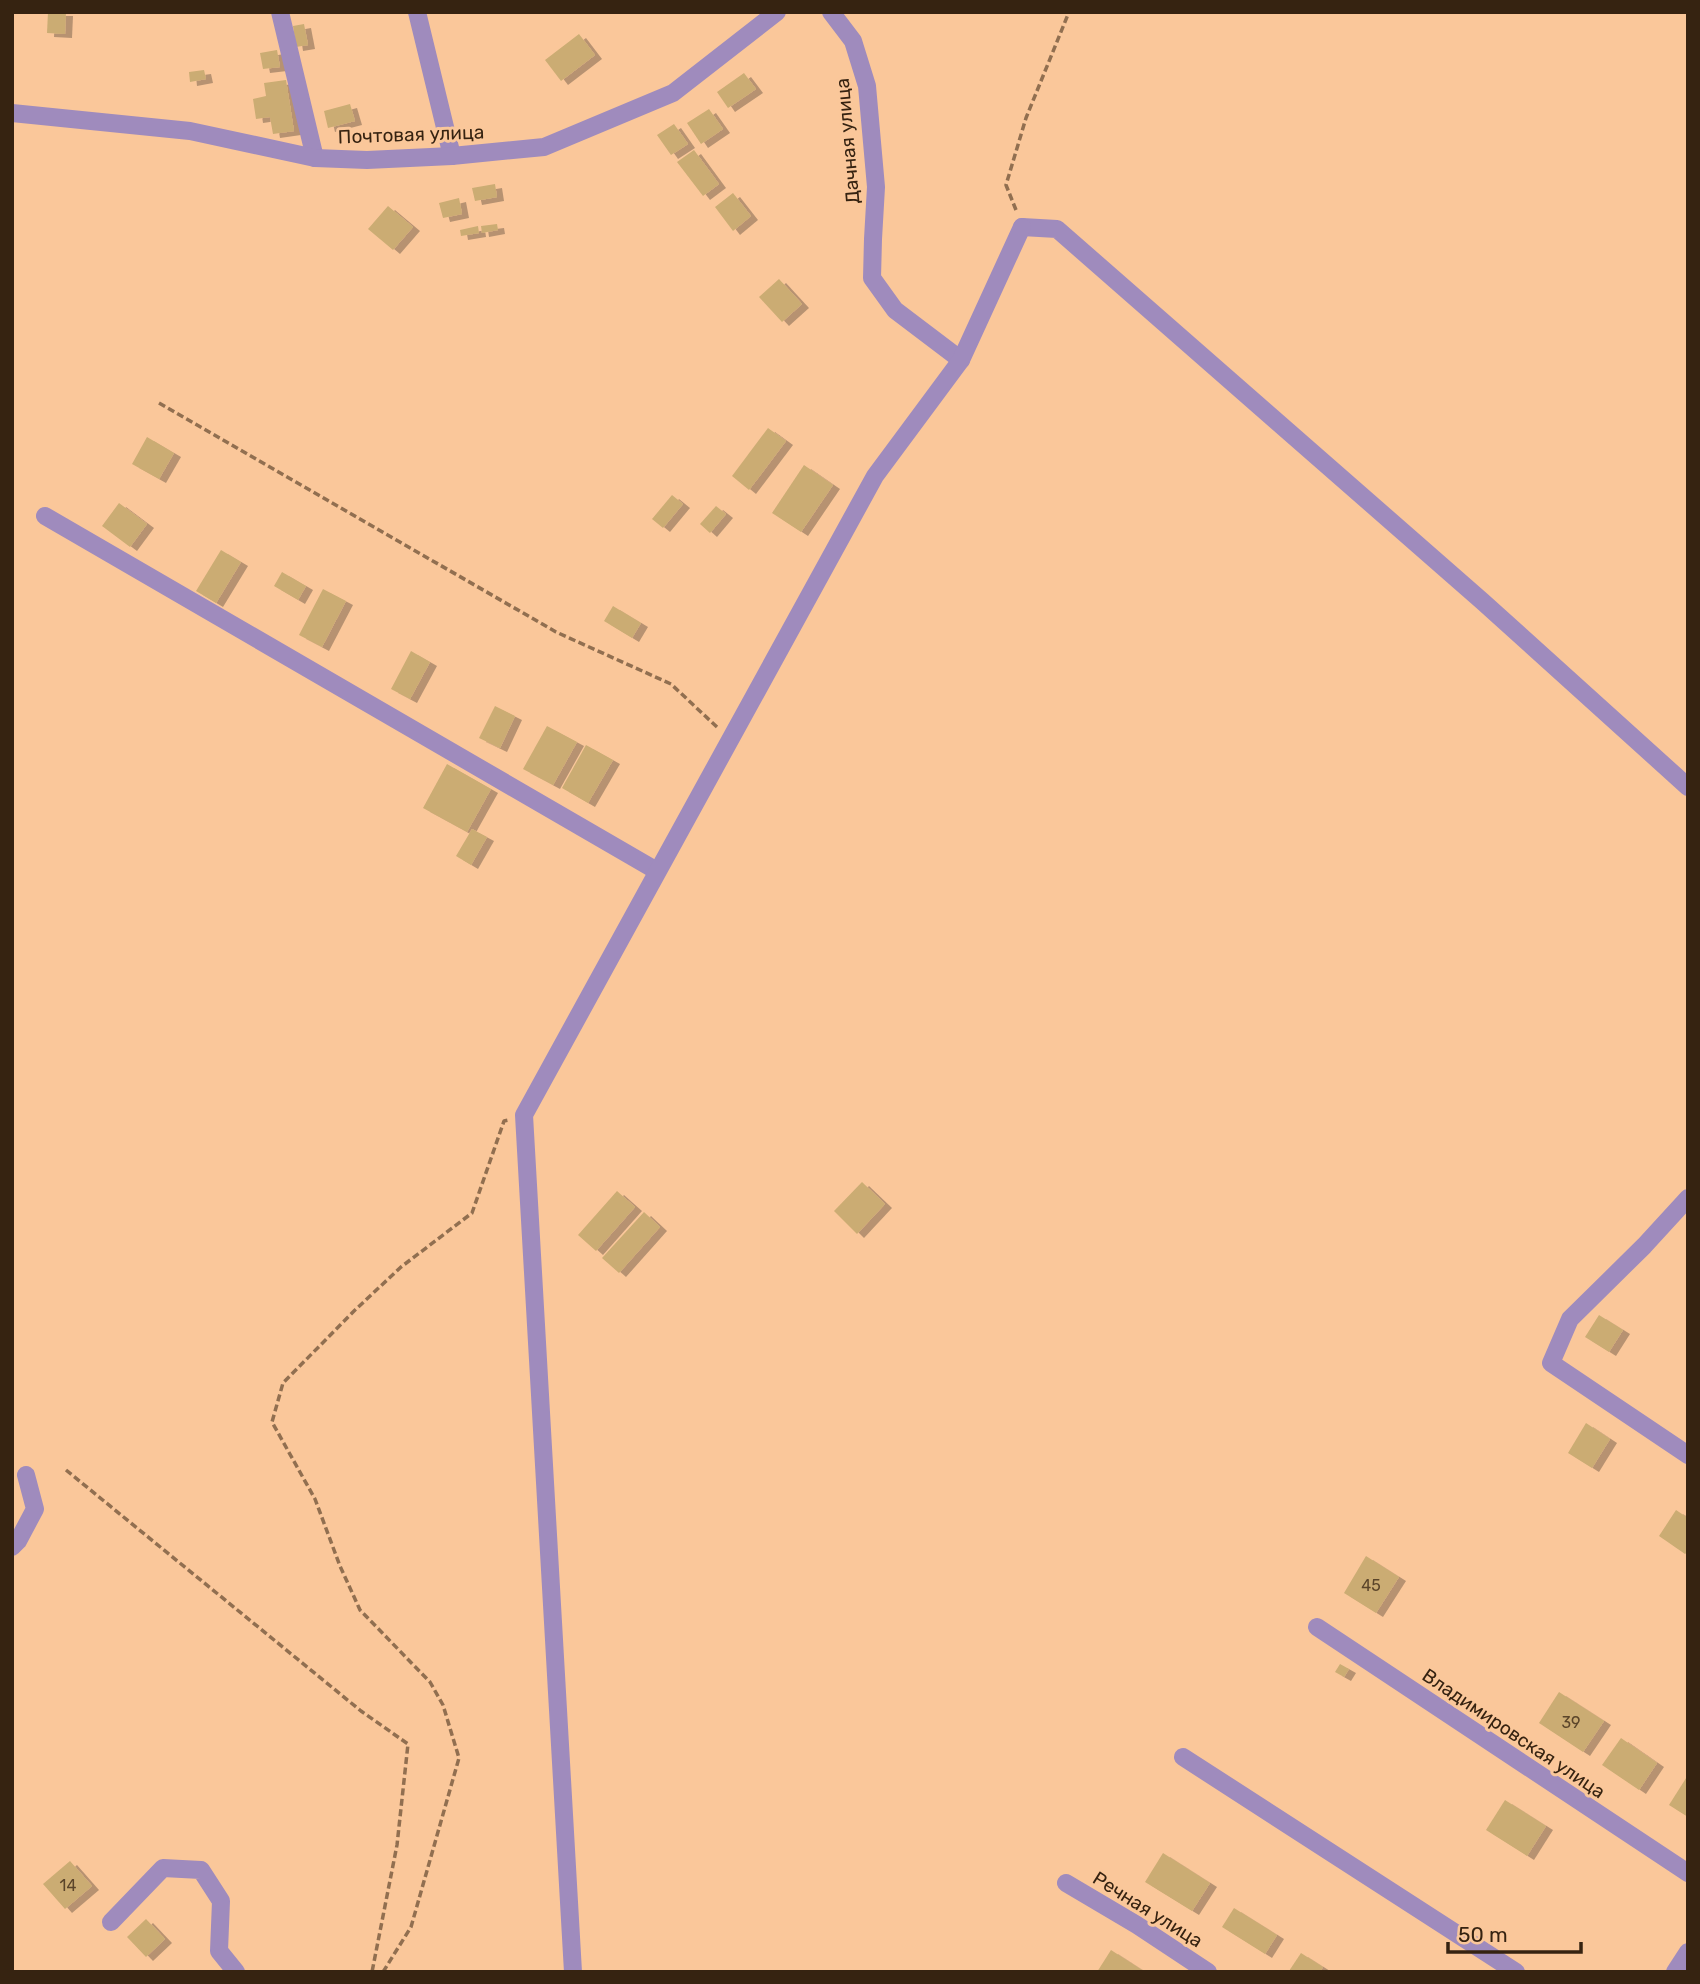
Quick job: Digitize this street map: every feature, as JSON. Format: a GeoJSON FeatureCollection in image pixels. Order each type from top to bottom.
{"type":"FeatureCollection","features":[{"type":"Feature","properties":{"kind":"street"},"geometry":{"type":"LineString","coordinates":[[281,12],[315,158]]}},
{"type":"Feature","properties":{"kind":"street"},"geometry":{"type":"LineString","coordinates":[[417,12],[452,156]]}},
{"type":"Feature","properties":{"kind":"street","name":"Почтовая улица"},"geometry":{"type":"LineString","coordinates":[[12,113],[190,131],[315,158],[367,160],[452,156],[544,147],[673,93],[777,12]]}},
{"type":"Feature","properties":{"kind":"street","name":"Дачная улица"},"geometry":{"type":"LineString","coordinates":[[831,12],[853,41],[867,86],[877,187],[872,278],[895,310],[961,360]]}},
{"type":"Feature","properties":{"kind":"street"},"geometry":{"type":"LineString","coordinates":[[573,1972],[524,1115],[875,476],[961,360],[1022,227],[1057,229],[1482,601],[1688,787]]}},
{"type":"Feature","properties":{"kind":"street"},"geometry":{"type":"LineString","coordinates":[[45,516],[657,871]]}},
{"type":"Feature","properties":{"kind":"street"},"geometry":{"type":"LineString","coordinates":[[1688,1198],[1570,1319],[1551,1363],[1688,1455]]}},
{"type":"Feature","properties":{"kind":"street"},"geometry":{"type":"LineString","coordinates":[[12,1547],[35,1509],[26,1475]]}},
{"type":"Feature","properties":{"kind":"street","name":"Владимировская улица"},"geometry":{"type":"LineString","coordinates":[[1317,1627],[1688,1873]]}},
{"type":"Feature","properties":{"kind":"street"},"geometry":{"type":"LineString","coordinates":[[1183,1756],[1516,1972]]}},
{"type":"Feature","properties":{"kind":"street"},"geometry":{"type":"LineString","coordinates":[[111,1922],[163,1868],[201,1870],[221,1901],[219,1951],[236,1972]]}},
{"type":"Feature","properties":{"kind":"street","name":"Речная улица"},"geometry":{"type":"LineString","coordinates":[[1066,1882],[1208,1972]]}},
{"type":"Feature","properties":{"kind":"street"},"geometry":{"type":"LineString","coordinates":[[1675,1972],[1688,1952]]}},
{"type":"Feature","properties":{"kind":"path"},"geometry":{"type":"LineString","coordinates":[[1022,227],[1006,185],[1026,118],[1069,12]]}},
{"type":"Feature","properties":{"kind":"path"},"geometry":{"type":"LineString","coordinates":[[159,403],[556,632],[671,684],[730,739]]}},
{"type":"Feature","properties":{"kind":"path"},"geometry":{"type":"LineString","coordinates":[[383,1972],[411,1927],[458,1758],[443,1705],[430,1682],[360,1610],[315,1499],[272,1422],[284,1383],[401,1267],[472,1213],[504,1121],[524,1115]]}},
{"type":"Feature","properties":{"kind":"path"},"geometry":{"type":"LineString","coordinates":[[66,1470],[361,1711],[408,1744],[397,1845],[372,1972]]}},
{"type":"Feature","properties":{"kind":"building"},"geometry":{"type":"Polygon","coordinates":[[[48,12],[66,12],[65,34],[47,33],[48,12]]]}},
{"type":"Feature","properties":{"kind":"building"},"geometry":{"type":"Polygon","coordinates":[[[304,24],[308,45],[296,47],[293,26],[304,24]]]}},
{"type":"Feature","properties":{"kind":"building"},"geometry":{"type":"Polygon","coordinates":[[[579,34],[595,55],[561,81],[545,60],[579,34]]]}},
{"type":"Feature","properties":{"kind":"building"},"geometry":{"type":"Polygon","coordinates":[[[277,50],[280,67],[263,69],[260,53],[277,50]]]}},
{"type":"Feature","properties":{"kind":"building"},"geometry":{"type":"Polygon","coordinates":[[[204,70],[206,79],[190,82],[189,72],[204,70]]]}},
{"type":"Feature","properties":{"kind":"building"},"geometry":{"type":"Polygon","coordinates":[[[744,73],[756,89],[728,108],[717,92],[744,73]]]}},
{"type":"Feature","properties":{"kind":"building"},"geometry":{"type":"Polygon","coordinates":[[[286,80],[294,131],[273,134],[270,117],[256,119],[253,99],[266,96],[264,83],[286,80]]]}},
{"type":"Feature","properties":{"kind":"building"},"geometry":{"type":"Polygon","coordinates":[[[350,104],[355,121],[328,128],[324,111],[350,104]]]}},
{"type":"Feature","properties":{"kind":"building"},"geometry":{"type":"Polygon","coordinates":[[[709,109],[723,129],[701,144],[687,123],[709,109]]]}},
{"type":"Feature","properties":{"kind":"building"},"geometry":{"type":"Polygon","coordinates":[[[674,124],[688,144],[671,155],[657,135],[674,124]]]}},
{"type":"Feature","properties":{"kind":"building"},"geometry":{"type":"Polygon","coordinates":[[[694,150],[719,184],[703,196],[677,162],[694,150]]]}},
{"type":"Feature","properties":{"kind":"building"},"geometry":{"type":"Polygon","coordinates":[[[495,184],[497,197],[475,201],[472,188],[495,184]]]}},
{"type":"Feature","properties":{"kind":"building"},"geometry":{"type":"Polygon","coordinates":[[[733,193],[751,216],[733,231],[715,207],[733,193]]]}},
{"type":"Feature","properties":{"kind":"building"},"geometry":{"type":"Polygon","coordinates":[[[459,198],[462,214],[443,218],[439,203],[459,198]]]}},
{"type":"Feature","properties":{"kind":"building"},"geometry":{"type":"Polygon","coordinates":[[[388,206],[413,227],[393,250],[368,229],[388,206]]]}},
{"type":"Feature","properties":{"kind":"building"},"geometry":{"type":"Polygon","coordinates":[[[497,224],[498,230],[482,233],[481,226],[497,224]]]}},
{"type":"Feature","properties":{"kind":"building"},"geometry":{"type":"Polygon","coordinates":[[[478,226],[479,233],[461,236],[460,230],[478,226]]]}},
{"type":"Feature","properties":{"kind":"building"},"geometry":{"type":"Polygon","coordinates":[[[779,279],[802,304],[782,322],[759,297],[779,279]]]}},
{"type":"Feature","properties":{"kind":"building"},"geometry":{"type":"Polygon","coordinates":[[[768,428],[786,441],[749,490],[732,476],[768,428]]]}},
{"type":"Feature","properties":{"kind":"building"},"geometry":{"type":"Polygon","coordinates":[[[147,437],[174,453],[159,479],[132,464],[147,437]]]}},
{"type":"Feature","properties":{"kind":"building"},"geometry":{"type":"Polygon","coordinates":[[[804,465],[833,485],[801,532],[772,513],[804,465]]]}},
{"type":"Feature","properties":{"kind":"building"},"geometry":{"type":"Polygon","coordinates":[[[672,495],[683,504],[663,528],[652,519],[672,495]]]}},
{"type":"Feature","properties":{"kind":"building"},"geometry":{"type":"Polygon","coordinates":[[[119,503],[147,524],[130,547],[102,526],[119,503]]]}},
{"type":"Feature","properties":{"kind":"building"},"geometry":{"type":"Polygon","coordinates":[[[716,506],[726,514],[710,533],[700,524],[716,506]]]}},
{"type":"Feature","properties":{"kind":"building"},"geometry":{"type":"Polygon","coordinates":[[[221,550],[241,562],[216,603],[196,591],[221,550]]]}},
{"type":"Feature","properties":{"kind":"building"},"geometry":{"type":"Polygon","coordinates":[[[282,572],[306,586],[298,600],[274,586],[282,572]]]}},
{"type":"Feature","properties":{"kind":"building"},"geometry":{"type":"Polygon","coordinates":[[[323,589],[346,601],[322,647],[299,635],[323,589]]]}},
{"type":"Feature","properties":{"kind":"building"},"geometry":{"type":"Polygon","coordinates":[[[613,606],[641,623],[632,638],[604,621],[613,606]]]}},
{"type":"Feature","properties":{"kind":"building"},"geometry":{"type":"Polygon","coordinates":[[[411,651],[430,662],[410,699],[391,689],[411,651]]]}},
{"type":"Feature","properties":{"kind":"building"},"geometry":{"type":"Polygon","coordinates":[[[495,706],[515,716],[500,748],[479,738],[495,706]]]}},
{"type":"Feature","properties":{"kind":"building"},"geometry":{"type":"Polygon","coordinates":[[[547,726],[577,742],[553,785],[523,769],[547,726]]]}},
{"type":"Feature","properties":{"kind":"building"},"geometry":{"type":"Polygon","coordinates":[[[586,745],[613,760],[588,803],[562,788],[586,745]]]}},
{"type":"Feature","properties":{"kind":"building"},"geometry":{"type":"Polygon","coordinates":[[[447,764],[491,789],[467,832],[423,808],[447,764]]]}},
{"type":"Feature","properties":{"kind":"building"},"geometry":{"type":"Polygon","coordinates":[[[472,829],[487,837],[471,865],[456,856],[472,829]]]}},
{"type":"Feature","properties":{"kind":"building"},"geometry":{"type":"Polygon","coordinates":[[[862,1182],[885,1204],[857,1234],[834,1211],[862,1182]]]}},
{"type":"Feature","properties":{"kind":"building"},"geometry":{"type":"Polygon","coordinates":[[[617,1191],[635,1207],[596,1251],[578,1235],[617,1191]]]}},
{"type":"Feature","properties":{"kind":"building"},"geometry":{"type":"Polygon","coordinates":[[[644,1212],[660,1227],[619,1273],[602,1258],[644,1212]]]}},
{"type":"Feature","properties":{"kind":"building"},"geometry":{"type":"Polygon","coordinates":[[[1599,1315],[1623,1330],[1609,1352],[1585,1337],[1599,1315]]]}},
{"type":"Feature","properties":{"kind":"building"},"geometry":{"type":"Polygon","coordinates":[[[1586,1423],[1610,1439],[1592,1468],[1568,1453],[1586,1423]]]}},
{"type":"Feature","properties":{"kind":"building"},"geometry":{"type":"Polygon","coordinates":[[[1676,1510],[1688,1518],[1688,1550],[1685,1554],[1659,1536],[1676,1510]]]}},
{"type":"Feature","properties":{"kind":"building"},"geometry":{"type":"Polygon","coordinates":[[[1366,1556],[1399,1577],[1376,1613],[1344,1593],[1366,1556]]]}},
{"type":"Feature","properties":{"kind":"building"},"geometry":{"type":"Polygon","coordinates":[[[1340,1664],[1349,1669],[1344,1677],[1335,1672],[1340,1664]]]}},
{"type":"Feature","properties":{"kind":"building"},"geometry":{"type":"Polygon","coordinates":[[[1559,1692],[1604,1721],[1583,1752],[1539,1723],[1559,1692]]]}},
{"type":"Feature","properties":{"kind":"building"},"geometry":{"type":"Polygon","coordinates":[[[1621,1738],[1657,1763],[1639,1790],[1602,1765],[1621,1738]]]}},
{"type":"Feature","properties":{"kind":"building"},"geometry":{"type":"Polygon","coordinates":[[[1688,1775],[1688,1817],[1669,1805],[1688,1775]]]}},
{"type":"Feature","properties":{"kind":"building"},"geometry":{"type":"Polygon","coordinates":[[[1505,1800],[1546,1826],[1527,1856],[1486,1830],[1505,1800]]]}},
{"type":"Feature","properties":{"kind":"building"},"geometry":{"type":"Polygon","coordinates":[[[1163,1853],[1210,1883],[1192,1911],[1145,1882],[1163,1853]]]}},
{"type":"Feature","properties":{"kind":"building"},"geometry":{"type":"Polygon","coordinates":[[[70,1861],[92,1886],[65,1909],[43,1884],[70,1861]]]}},
{"type":"Feature","properties":{"kind":"building"},"geometry":{"type":"Polygon","coordinates":[[[1234,1908],[1277,1935],[1265,1954],[1222,1927],[1234,1908]]]}},
{"type":"Feature","properties":{"kind":"building"},"geometry":{"type":"Polygon","coordinates":[[[146,1919],[165,1939],[146,1957],[127,1937],[146,1919]]]}},
{"type":"Feature","properties":{"kind":"building"},"geometry":{"type":"Polygon","coordinates":[[[1111,1950],[1145,1972],[1097,1972],[1111,1950]]]}},
{"type":"Feature","properties":{"kind":"building"},"geometry":{"type":"Polygon","coordinates":[[[1301,1953],[1323,1967],[1320,1972],[1289,1971],[1301,1953]]]}}]}
